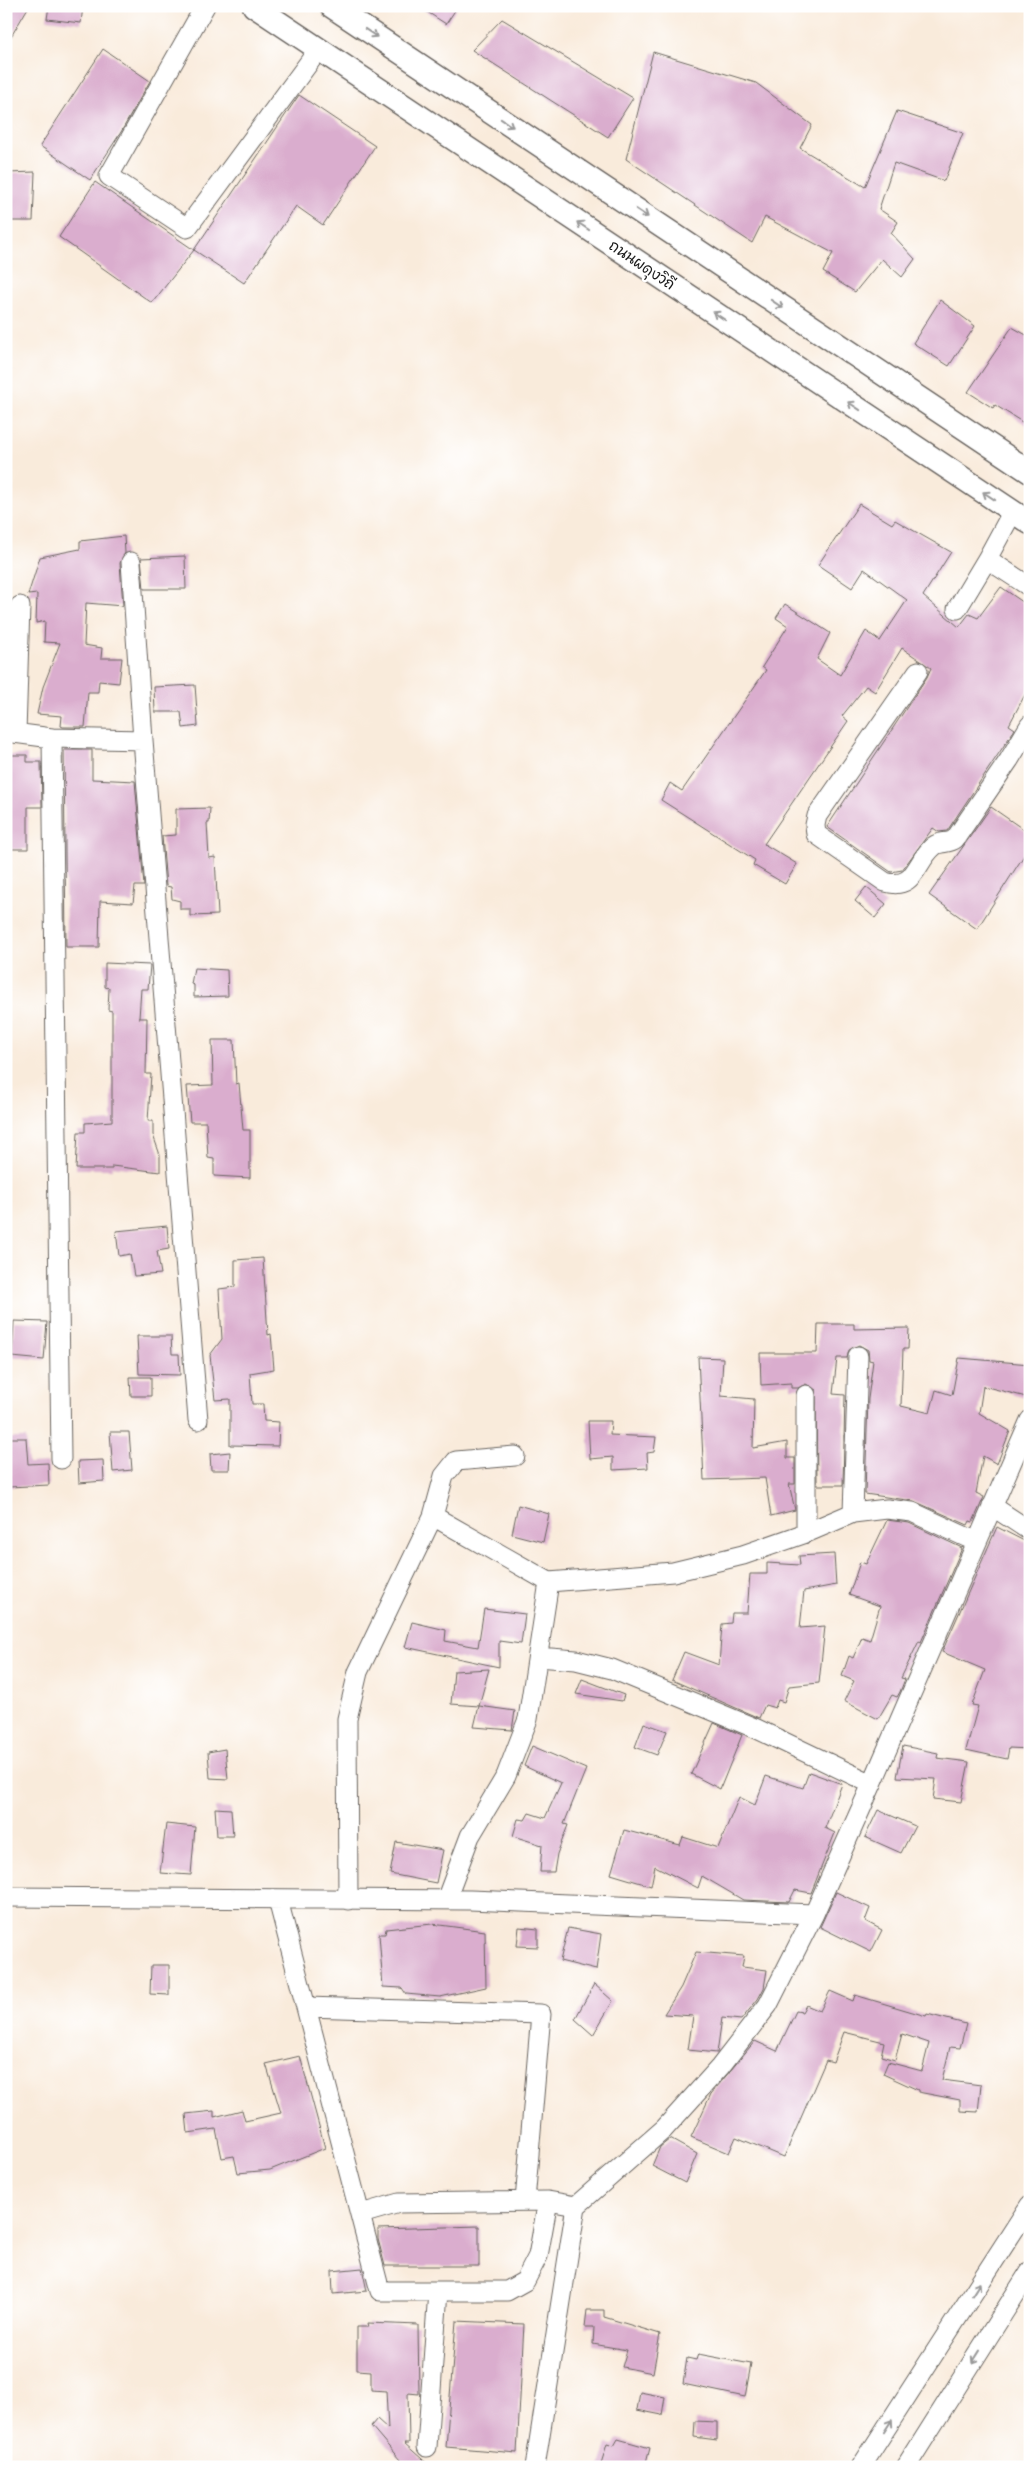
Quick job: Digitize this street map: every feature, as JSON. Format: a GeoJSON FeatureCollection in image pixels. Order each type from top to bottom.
{"type":"FeatureCollection","features":[{"type":"Feature","properties":{"kind":"main road","name":"ถนนผดุงวิถี"},"geometry":{"type":"LineString","coordinates":[[254,6],[1021,517]]}},
{"type":"Feature","properties":{"kind":"main road"},"geometry":{"type":"LineString","coordinates":[[331,6],[1030,472]]}},
{"type":"Feature","properties":{"kind":"street"},"geometry":{"type":"LineString","coordinates":[[205,6],[110,176],[187,228],[319,49]]}},
{"type":"Feature","properties":{"kind":"street"},"geometry":{"type":"LineString","coordinates":[[957,609],[987,559],[1021,517]]}},
{"type":"Feature","properties":{"kind":"street"},"geometry":{"type":"LineString","coordinates":[[987,559],[1030,588]]}},
{"type":"Feature","properties":{"kind":"street"},"geometry":{"type":"LineString","coordinates":[[131,562],[143,740],[198,1420]]}},
{"type":"Feature","properties":{"kind":"street"},"geometry":{"type":"LineString","coordinates":[[20,606],[11,733],[52,738],[143,740]]}},
{"type":"Feature","properties":{"kind":"street"},"geometry":{"type":"LineString","coordinates":[[918,671],[817,816],[815,825],[816,834],[885,882],[893,884],[902,883],[909,879],[934,846],[951,842],[955,839],[1009,760],[1030,724]]}},
{"type":"Feature","properties":{"kind":"street"},"geometry":{"type":"LineString","coordinates":[[52,738],[61,1458]]}},
{"type":"Feature","properties":{"kind":"street"},"geometry":{"type":"LineString","coordinates":[[853,1513],[858,1356]]}},
{"type":"Feature","properties":{"kind":"street"},"geometry":{"type":"LineString","coordinates":[[806,1395],[806,1533]]}},
{"type":"Feature","properties":{"kind":"street"},"geometry":{"type":"LineString","coordinates":[[535,2467],[576,2206],[664,2129],[746,2035],[768,2005],[814,1914],[1030,1420]]}},
{"type":"Feature","properties":{"kind":"street"},"geometry":{"type":"LineString","coordinates":[[348,1900],[347,1720],[358,1672],[433,1516],[444,1476],[456,1460],[516,1456]]}},
{"type":"Feature","properties":{"kind":"street"},"geometry":{"type":"LineString","coordinates":[[992,1506],[1030,1531]]}},
{"type":"Feature","properties":{"kind":"street"},"geometry":{"type":"LineString","coordinates":[[433,1516],[549,1582],[673,1572],[744,1555],[806,1533],[853,1513],[887,1509],[912,1512],[977,1542]]}},
{"type":"Feature","properties":{"kind":"street"},"geometry":{"type":"LineString","coordinates":[[446,1900],[470,1836],[506,1776],[528,1720],[549,1582]]}},
{"type":"Feature","properties":{"kind":"street"},"geometry":{"type":"LineString","coordinates":[[538,1657],[576,1660],[612,1669],[757,1729],[872,1784]]}},
{"type":"Feature","properties":{"kind":"street"},"geometry":{"type":"LineString","coordinates":[[6,1897],[446,1900],[814,1914]]}},
{"type":"Feature","properties":{"kind":"street"},"geometry":{"type":"LineString","coordinates":[[278,1900],[380,2291],[507,2291],[525,2281],[538,2256],[548,2201]]}},
{"type":"Feature","properties":{"kind":"street"},"geometry":{"type":"LineString","coordinates":[[306,2007],[541,2014],[525,2201]]}},
{"type":"Feature","properties":{"kind":"street"},"geometry":{"type":"LineString","coordinates":[[361,2214],[399,2203],[548,2201],[576,2206]]}},
{"type":"Feature","properties":{"kind":"street"},"geometry":{"type":"LineString","coordinates":[[861,2467],[1030,2205]]}},
{"type":"Feature","properties":{"kind":"street"},"geometry":{"type":"LineString","coordinates":[[906,2467],[1030,2271]]}},
{"type":"Feature","properties":{"kind":"street"},"geometry":{"type":"LineString","coordinates":[[427,2447],[438,2291]]}},
{"type":"Feature","properties":{"kind":"building"},"geometry":{"type":"Polygon","coordinates":[[[6,6],[29,6],[6,45],[6,6]]]}},
{"type":"Feature","properties":{"kind":"building"},"geometry":{"type":"Polygon","coordinates":[[[49,6],[83,6],[81,23],[47,19],[49,6]]]}},
{"type":"Feature","properties":{"kind":"building"},"geometry":{"type":"Polygon","coordinates":[[[418,6],[458,6],[446,24],[418,6]]]}},
{"type":"Feature","properties":{"kind":"building"},"geometry":{"type":"Polygon","coordinates":[[[502,19],[633,98],[608,137],[472,50],[502,19]]]}},
{"type":"Feature","properties":{"kind":"building"},"geometry":{"type":"Polygon","coordinates":[[[103,49],[150,81],[121,132],[90,180],[40,146],[103,49]]]}},
{"type":"Feature","properties":{"kind":"building"},"geometry":{"type":"Polygon","coordinates":[[[653,52],[756,83],[812,125],[800,148],[865,187],[897,111],[963,133],[944,181],[894,163],[879,209],[898,222],[891,233],[915,259],[902,277],[882,259],[855,292],[823,272],[833,253],[765,217],[752,243],[626,159],[653,52]]]}},
{"type":"Feature","properties":{"kind":"building"},"geometry":{"type":"Polygon","coordinates":[[[299,95],[375,146],[323,225],[296,206],[244,283],[194,250],[299,95]]]}},
{"type":"Feature","properties":{"kind":"building"},"geometry":{"type":"Polygon","coordinates":[[[35,172],[33,221],[8,221],[8,173],[35,172]]]}},
{"type":"Feature","properties":{"kind":"building"},"geometry":{"type":"Polygon","coordinates":[[[95,182],[194,250],[152,303],[59,237],[95,182]]]}},
{"type":"Feature","properties":{"kind":"building"},"geometry":{"type":"Polygon","coordinates":[[[940,300],[975,326],[949,366],[913,343],[940,300]]]}},
{"type":"Feature","properties":{"kind":"building"},"geometry":{"type":"Polygon","coordinates":[[[1012,327],[1030,337],[1030,427],[995,405],[993,408],[968,392],[1012,327]]]}},
{"type":"Feature","properties":{"kind":"building"},"geometry":{"type":"Polygon","coordinates":[[[859,504],[892,524],[895,520],[951,552],[923,596],[959,627],[969,614],[978,618],[1001,587],[1030,607],[1030,685],[1009,725],[1015,729],[947,831],[939,832],[933,828],[902,870],[891,872],[827,827],[927,677],[931,668],[902,648],[875,692],[866,686],[842,716],[848,721],[764,844],[797,864],[785,884],[753,865],[755,860],[661,800],[670,783],[682,791],[766,670],[762,667],[788,626],[776,618],[785,604],[830,633],[817,659],[840,675],[866,631],[880,641],[907,600],[864,569],[852,588],[818,565],[859,504]]]}},
{"type":"Feature","properties":{"kind":"building"},"geometry":{"type":"Polygon","coordinates":[[[124,536],[125,553],[120,563],[123,606],[86,603],[84,645],[102,648],[101,658],[122,658],[119,683],[99,681],[98,692],[88,692],[85,727],[63,727],[61,726],[62,716],[37,714],[43,687],[60,643],[44,642],[45,621],[36,623],[37,594],[28,595],[40,557],[80,549],[80,541],[124,536]]]}},
{"type":"Feature","properties":{"kind":"building"},"geometry":{"type":"Polygon","coordinates":[[[185,556],[186,589],[144,589],[141,558],[185,556]]]}},
{"type":"Feature","properties":{"kind":"building"},"geometry":{"type":"Polygon","coordinates":[[[195,685],[198,726],[183,728],[181,712],[155,712],[154,687],[195,685]]]}},
{"type":"Feature","properties":{"kind":"building"},"geometry":{"type":"Polygon","coordinates":[[[64,750],[92,750],[92,779],[135,781],[144,886],[135,886],[133,903],[100,901],[99,947],[66,947],[64,750]]]}},
{"type":"Feature","properties":{"kind":"building"},"geometry":{"type":"Polygon","coordinates":[[[6,755],[27,755],[27,762],[41,762],[42,807],[28,807],[28,849],[6,849],[6,755]]]}},
{"type":"Feature","properties":{"kind":"building"},"geometry":{"type":"Polygon","coordinates":[[[991,807],[1030,834],[1030,846],[977,929],[929,895],[991,807]]]}},
{"type":"Feature","properties":{"kind":"building"},"geometry":{"type":"Polygon","coordinates":[[[210,808],[209,823],[207,823],[209,858],[215,857],[218,915],[190,916],[190,909],[180,909],[180,901],[172,899],[171,887],[166,886],[162,836],[176,835],[176,809],[210,808]]]}},
{"type":"Feature","properties":{"kind":"building"},"geometry":{"type":"Polygon","coordinates":[[[866,887],[886,904],[875,918],[855,901],[866,887]]]}},
{"type":"Feature","properties":{"kind":"building"},"geometry":{"type":"Polygon","coordinates":[[[105,963],[150,965],[148,989],[141,989],[139,1018],[147,1018],[146,1074],[151,1074],[148,1121],[153,1121],[153,1135],[160,1155],[160,1172],[112,1166],[112,1169],[76,1169],[78,1132],[85,1132],[85,1123],[112,1121],[112,1011],[108,1010],[109,988],[105,987],[105,963]]]}},
{"type":"Feature","properties":{"kind":"building"},"geometry":{"type":"Polygon","coordinates":[[[194,968],[227,970],[228,996],[194,997],[194,985],[191,984],[194,968]]]}},
{"type":"Feature","properties":{"kind":"building"},"geometry":{"type":"Polygon","coordinates":[[[212,1040],[234,1040],[236,1084],[239,1083],[243,1130],[250,1130],[250,1178],[214,1176],[214,1159],[208,1158],[206,1122],[190,1122],[187,1086],[213,1085],[212,1040]]]}},
{"type":"Feature","properties":{"kind":"building"},"geometry":{"type":"Polygon","coordinates":[[[167,1226],[169,1249],[157,1251],[161,1274],[134,1276],[130,1254],[119,1256],[116,1231],[167,1226]]]}},
{"type":"Feature","properties":{"kind":"building"},"geometry":{"type":"Polygon","coordinates":[[[263,1258],[268,1335],[271,1334],[274,1369],[250,1373],[252,1404],[263,1404],[264,1421],[279,1422],[278,1446],[230,1445],[230,1399],[215,1400],[210,1355],[222,1339],[219,1289],[235,1287],[235,1260],[263,1258]]]}},
{"type":"Feature","properties":{"kind":"building"},"geometry":{"type":"Polygon","coordinates":[[[14,1321],[47,1322],[44,1360],[12,1357],[14,1321]]]}},
{"type":"Feature","properties":{"kind":"building"},"geometry":{"type":"Polygon","coordinates":[[[818,1324],[854,1324],[854,1329],[909,1328],[908,1349],[903,1349],[901,1406],[930,1413],[936,1390],[952,1395],[959,1358],[1030,1364],[1030,1398],[983,1386],[979,1413],[1010,1431],[997,1464],[983,1456],[976,1493],[984,1497],[973,1522],[970,1521],[968,1525],[914,1501],[865,1494],[868,1399],[873,1361],[869,1360],[868,1350],[859,1345],[849,1350],[847,1358],[837,1358],[833,1394],[845,1395],[843,1485],[817,1485],[816,1390],[806,1384],[798,1388],[791,1388],[791,1383],[761,1385],[760,1353],[817,1353],[818,1324]]]}},
{"type":"Feature","properties":{"kind":"building"},"geometry":{"type":"Polygon","coordinates":[[[137,1336],[171,1336],[172,1354],[179,1354],[180,1375],[139,1374],[137,1336]]]}},
{"type":"Feature","properties":{"kind":"building"},"geometry":{"type":"Polygon","coordinates":[[[698,1357],[723,1358],[721,1396],[754,1399],[753,1448],[787,1442],[787,1458],[795,1458],[795,1484],[789,1484],[795,1510],[771,1516],[765,1478],[704,1480],[698,1357]]]}},
{"type":"Feature","properties":{"kind":"building"},"geometry":{"type":"Polygon","coordinates":[[[130,1377],[151,1377],[151,1396],[131,1396],[130,1377]]]}},
{"type":"Feature","properties":{"kind":"building"},"geometry":{"type":"Polygon","coordinates":[[[588,1421],[611,1421],[610,1435],[656,1437],[654,1452],[647,1453],[648,1468],[613,1470],[613,1457],[590,1459],[588,1421]]]}},
{"type":"Feature","properties":{"kind":"building"},"geometry":{"type":"Polygon","coordinates":[[[110,1432],[129,1432],[132,1470],[113,1472],[110,1432]]]}},
{"type":"Feature","properties":{"kind":"building"},"geometry":{"type":"Polygon","coordinates":[[[7,1438],[26,1438],[28,1464],[48,1463],[49,1485],[9,1487],[7,1438]]]}},
{"type":"Feature","properties":{"kind":"building"},"geometry":{"type":"Polygon","coordinates":[[[230,1452],[229,1470],[211,1470],[210,1454],[230,1452]]]}},
{"type":"Feature","properties":{"kind":"building"},"geometry":{"type":"Polygon","coordinates":[[[103,1460],[104,1481],[79,1483],[78,1461],[103,1460]]]}},
{"type":"Feature","properties":{"kind":"building"},"geometry":{"type":"Polygon","coordinates":[[[518,1505],[549,1514],[543,1542],[512,1534],[518,1505]]]}},
{"type":"Feature","properties":{"kind":"building"},"geometry":{"type":"Polygon","coordinates":[[[887,1520],[909,1523],[962,1548],[921,1642],[919,1641],[901,1678],[905,1679],[900,1692],[897,1697],[892,1695],[878,1719],[844,1701],[854,1681],[842,1676],[849,1656],[853,1658],[862,1637],[870,1640],[880,1606],[849,1595],[860,1562],[866,1564],[887,1520]]]}},
{"type":"Feature","properties":{"kind":"building"},"geometry":{"type":"Polygon","coordinates":[[[997,1527],[1030,1544],[1030,1749],[1009,1748],[1007,1759],[966,1750],[978,1706],[972,1705],[985,1670],[942,1652],[997,1527]]]}},
{"type":"Feature","properties":{"kind":"building"},"geometry":{"type":"Polygon","coordinates":[[[834,1554],[836,1585],[804,1591],[800,1628],[825,1626],[819,1683],[789,1686],[784,1702],[778,1700],[775,1708],[765,1705],[759,1718],[672,1680],[684,1652],[719,1665],[722,1624],[731,1623],[732,1613],[747,1613],[750,1574],[767,1574],[767,1563],[800,1565],[799,1556],[834,1554]]]}},
{"type":"Feature","properties":{"kind":"building"},"geometry":{"type":"Polygon","coordinates":[[[484,1609],[525,1614],[521,1644],[499,1641],[499,1667],[405,1647],[412,1622],[446,1630],[445,1641],[478,1647],[484,1609]]]}},
{"type":"Feature","properties":{"kind":"building"},"geometry":{"type":"Polygon","coordinates":[[[489,1669],[479,1706],[451,1704],[454,1671],[489,1669]]]}},
{"type":"Feature","properties":{"kind":"building"},"geometry":{"type":"Polygon","coordinates":[[[582,1679],[624,1695],[622,1701],[576,1694],[582,1679]]]}},
{"type":"Feature","properties":{"kind":"building"},"geometry":{"type":"Polygon","coordinates":[[[479,1706],[515,1711],[512,1730],[474,1727],[479,1706]]]}},
{"type":"Feature","properties":{"kind":"building"},"geometry":{"type":"Polygon","coordinates":[[[644,1723],[667,1731],[657,1755],[635,1747],[644,1723]]]}},
{"type":"Feature","properties":{"kind":"building"},"geometry":{"type":"Polygon","coordinates":[[[714,1723],[742,1735],[720,1789],[691,1774],[714,1723]]]}},
{"type":"Feature","properties":{"kind":"building"},"geometry":{"type":"Polygon","coordinates":[[[532,1746],[586,1769],[564,1824],[568,1825],[557,1854],[554,1872],[540,1872],[542,1845],[513,1836],[518,1819],[525,1820],[529,1813],[545,1818],[561,1783],[524,1766],[532,1746]]]}},
{"type":"Feature","properties":{"kind":"building"},"geometry":{"type":"Polygon","coordinates":[[[903,1746],[938,1753],[937,1758],[969,1762],[961,1802],[933,1799],[936,1779],[897,1777],[903,1746]]]}},
{"type":"Feature","properties":{"kind":"building"},"geometry":{"type":"Polygon","coordinates":[[[225,1749],[228,1779],[210,1778],[208,1752],[225,1749]]]}},
{"type":"Feature","properties":{"kind":"building"},"geometry":{"type":"Polygon","coordinates":[[[809,1772],[842,1784],[825,1828],[835,1833],[811,1893],[795,1890],[789,1902],[743,1900],[702,1876],[698,1888],[655,1866],[651,1886],[611,1874],[624,1830],[680,1845],[683,1837],[718,1848],[739,1797],[755,1805],[766,1776],[803,1788],[809,1772]]]}},
{"type":"Feature","properties":{"kind":"building"},"geometry":{"type":"Polygon","coordinates":[[[215,1808],[231,1809],[233,1836],[217,1836],[215,1808]]]}},
{"type":"Feature","properties":{"kind":"building"},"geometry":{"type":"Polygon","coordinates":[[[878,1810],[915,1826],[901,1853],[865,1837],[878,1810]]]}},
{"type":"Feature","properties":{"kind":"building"},"geometry":{"type":"Polygon","coordinates":[[[166,1824],[195,1827],[191,1875],[160,1873],[166,1824]]]}},
{"type":"Feature","properties":{"kind":"building"},"geometry":{"type":"Polygon","coordinates":[[[396,1842],[443,1850],[436,1883],[390,1874],[396,1842]]]}},
{"type":"Feature","properties":{"kind":"building"},"geometry":{"type":"Polygon","coordinates":[[[836,1892],[870,1908],[865,1921],[882,1930],[871,1952],[820,1927],[836,1892]]]}},
{"type":"Feature","properties":{"kind":"building"},"geometry":{"type":"Polygon","coordinates":[[[432,1924],[485,1931],[486,1987],[440,1997],[406,1994],[402,1988],[383,1987],[379,1934],[385,1934],[386,1929],[432,1924]]]}},
{"type":"Feature","properties":{"kind":"building"},"geometry":{"type":"Polygon","coordinates":[[[519,1927],[538,1929],[538,1947],[517,1946],[519,1927]]]}},
{"type":"Feature","properties":{"kind":"building"},"geometry":{"type":"Polygon","coordinates":[[[568,1928],[601,1934],[596,1970],[560,1961],[568,1928]]]}},
{"type":"Feature","properties":{"kind":"building"},"geometry":{"type":"Polygon","coordinates":[[[696,1952],[744,1956],[742,1967],[767,1970],[764,1988],[758,1999],[741,2020],[722,2018],[717,2053],[688,2050],[693,2016],[664,2014],[681,1987],[696,1952]]]}},
{"type":"Feature","properties":{"kind":"building"},"geometry":{"type":"Polygon","coordinates":[[[151,1965],[169,1965],[169,1995],[150,1994],[151,1965]]]}},
{"type":"Feature","properties":{"kind":"building"},"geometry":{"type":"Polygon","coordinates":[[[594,1984],[613,2001],[593,2035],[575,2019],[594,1984]]]}},
{"type":"Feature","properties":{"kind":"building"},"geometry":{"type":"Polygon","coordinates":[[[830,1991],[853,2001],[855,1995],[926,2016],[927,2014],[966,2024],[960,2048],[950,2047],[942,2080],[981,2085],[978,2112],[960,2111],[960,2100],[918,2092],[918,2090],[883,2074],[888,2062],[922,2071],[929,2043],[902,2034],[895,2060],[881,2056],[884,2042],[844,2032],[833,2062],[826,2060],[784,2157],[736,2137],[729,2153],[691,2137],[711,2094],[755,2041],[777,2051],[796,2011],[802,2012],[806,2005],[820,2011],[830,1991]]]}},
{"type":"Feature","properties":{"kind":"building"},"geometry":{"type":"Polygon","coordinates":[[[300,2056],[325,2148],[270,2170],[238,2173],[234,2156],[222,2158],[216,2129],[188,2133],[186,2114],[214,2111],[214,2117],[242,2110],[245,2121],[281,2113],[266,2064],[300,2056]]]}},
{"type":"Feature","properties":{"kind":"building"},"geometry":{"type":"Polygon","coordinates":[[[670,2139],[697,2154],[685,2183],[652,2166],[660,2147],[670,2139]]]}},
{"type":"Feature","properties":{"kind":"building"},"geometry":{"type":"Polygon","coordinates":[[[479,2226],[479,2266],[385,2266],[378,2239],[378,2229],[479,2226]]]}},
{"type":"Feature","properties":{"kind":"building"},"geometry":{"type":"Polygon","coordinates":[[[362,2268],[367,2291],[333,2294],[332,2271],[362,2268]]]}},
{"type":"Feature","properties":{"kind":"building"},"geometry":{"type":"Polygon","coordinates":[[[587,2310],[604,2310],[604,2317],[660,2334],[653,2373],[622,2367],[627,2350],[593,2344],[594,2327],[585,2327],[587,2310]]]}},
{"type":"Feature","properties":{"kind":"building"},"geometry":{"type":"Polygon","coordinates":[[[456,2321],[524,2324],[517,2453],[446,2447],[456,2321]]]}},
{"type":"Feature","properties":{"kind":"building"},"geometry":{"type":"Polygon","coordinates":[[[368,2323],[418,2325],[419,2394],[408,2393],[409,2443],[404,2443],[431,2467],[406,2467],[371,2426],[377,2419],[388,2429],[386,2391],[371,2390],[371,2371],[357,2370],[357,2327],[369,2327],[368,2323]]]}},
{"type":"Feature","properties":{"kind":"building"},"geometry":{"type":"Polygon","coordinates":[[[698,2354],[751,2364],[745,2397],[683,2384],[687,2358],[696,2360],[698,2354]]]}},
{"type":"Feature","properties":{"kind":"building"},"geometry":{"type":"Polygon","coordinates":[[[640,2392],[665,2397],[662,2415],[637,2410],[640,2392]]]}},
{"type":"Feature","properties":{"kind":"building"},"geometry":{"type":"Polygon","coordinates":[[[695,2421],[717,2422],[717,2440],[694,2437],[695,2421]]]}},
{"type":"Feature","properties":{"kind":"building"},"geometry":{"type":"Polygon","coordinates":[[[618,2439],[650,2448],[645,2467],[600,2467],[607,2444],[614,2446],[618,2439]]]}}]}
